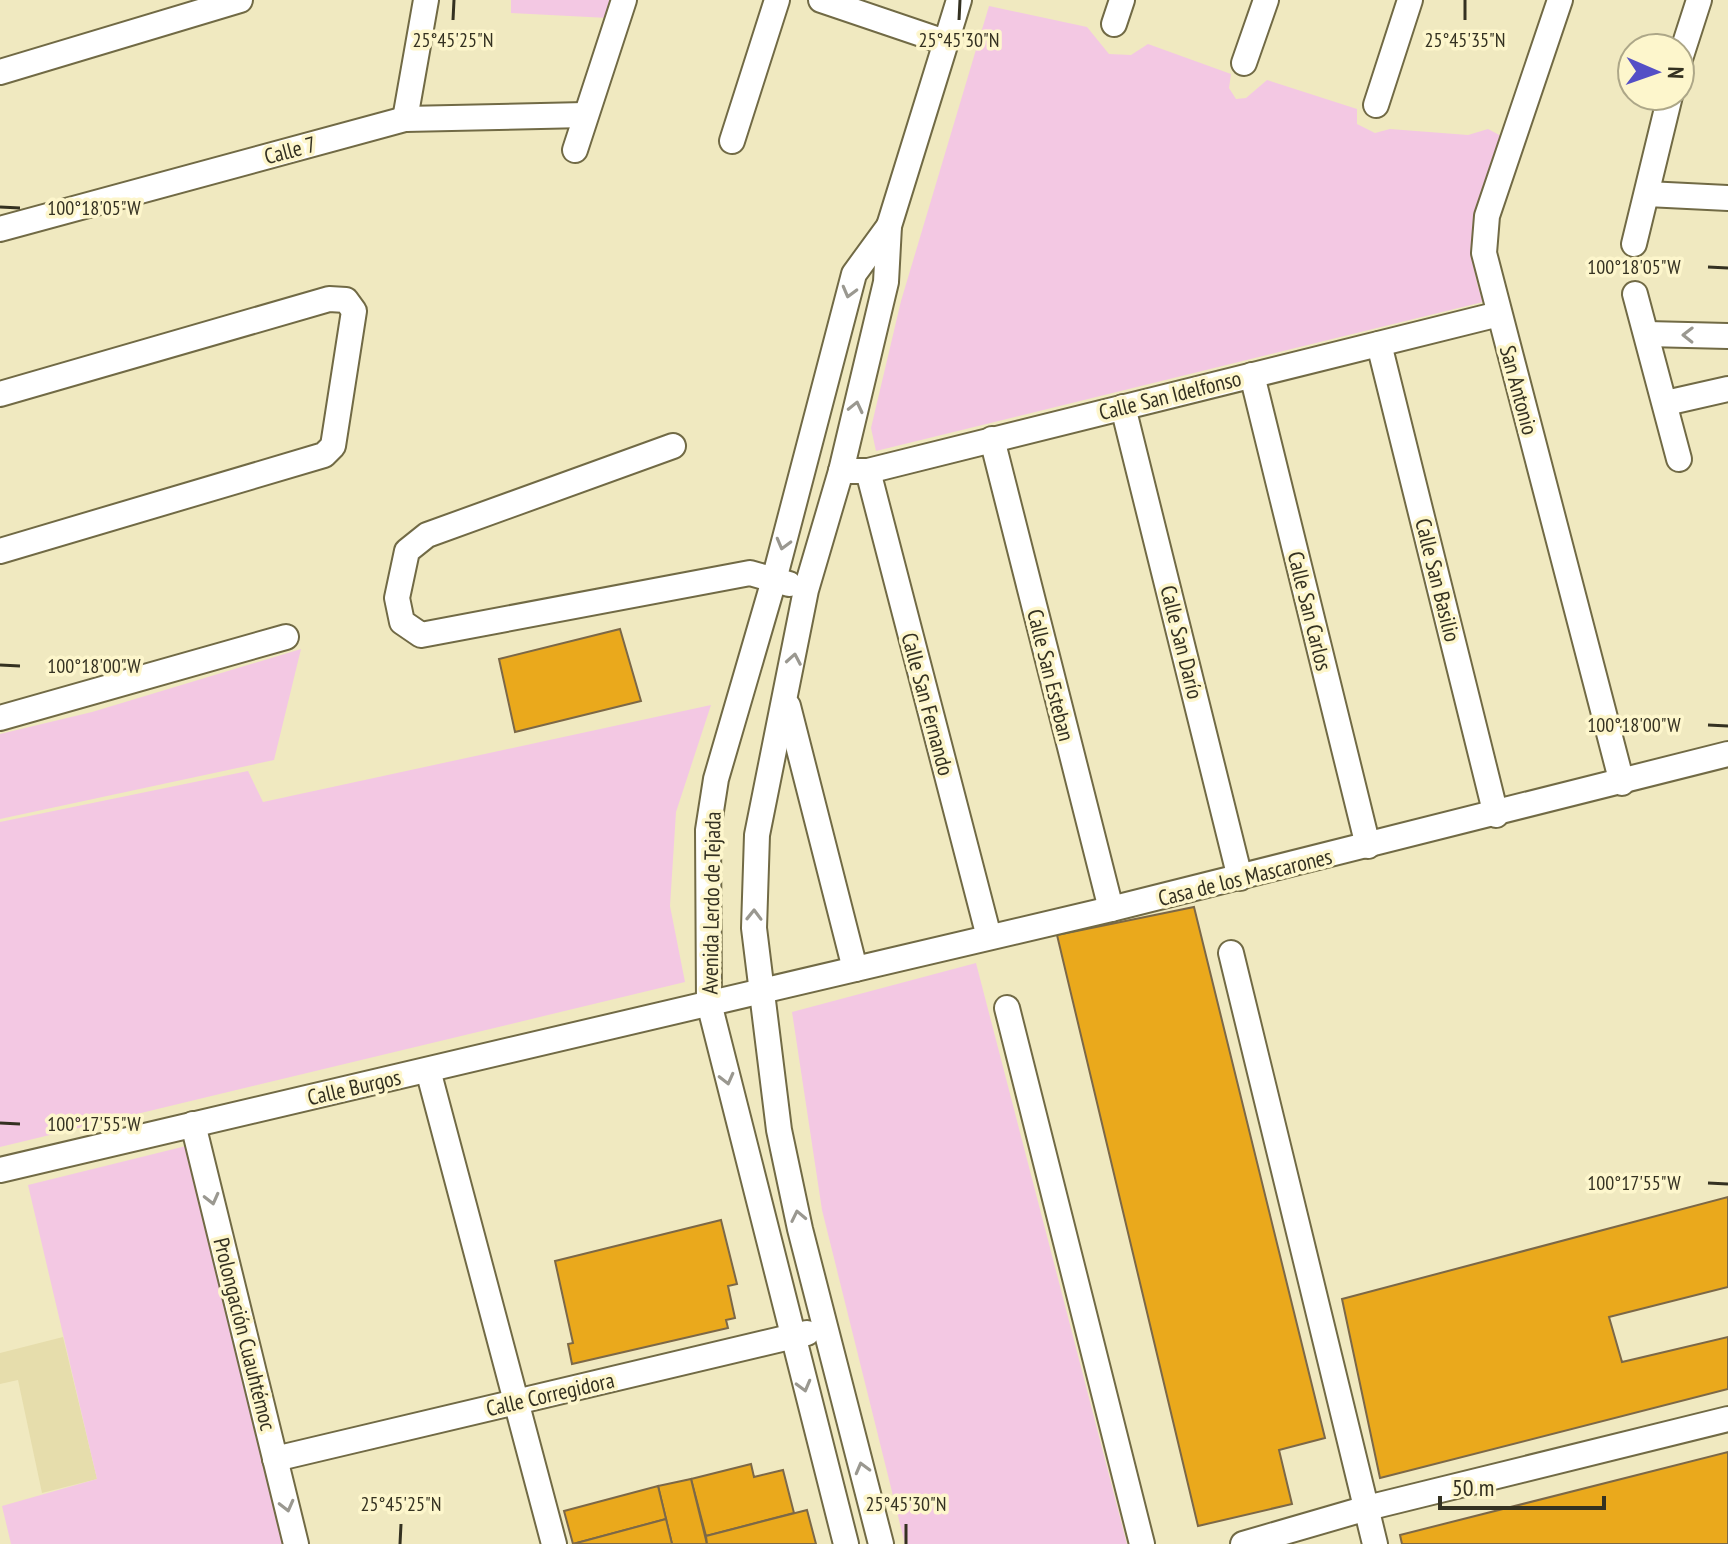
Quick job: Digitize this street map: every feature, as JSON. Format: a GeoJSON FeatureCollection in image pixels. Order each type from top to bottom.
{"type":"FeatureCollection","features":[{"type":"Feature","properties":{"kind":"street"},"geometry":{"type":"LineString","coordinates":[[0,72],[240,0]]}},
{"type":"Feature","properties":{"kind":"street"},"geometry":{"type":"LineString","coordinates":[[405,119],[426,0]]}},
{"type":"Feature","properties":{"kind":"street"},"geometry":{"type":"LineString","coordinates":[[575,150],[624,0]]}},
{"type":"Feature","properties":{"kind":"street"},"geometry":{"type":"LineString","coordinates":[[732,141],[777,0]]}},
{"type":"Feature","properties":{"kind":"street"},"geometry":{"type":"LineString","coordinates":[[821,0],[945,42]]}},
{"type":"Feature","properties":{"kind":"street","name":"Avenida Lerdo de Tejada"},"geometry":{"type":"LineString","coordinates":[[881,1544],[825,1329],[779,1130],[754,928],[757,835],[806,590],[841,471],[886,282],[889,226],[959,0]]}},
{"type":"Feature","properties":{"kind":"street"},"geometry":{"type":"LineString","coordinates":[[1114,24],[1122,0]]}},
{"type":"Feature","properties":{"kind":"street"},"geometry":{"type":"LineString","coordinates":[[1244,63],[1266,0]]}},
{"type":"Feature","properties":{"kind":"street"},"geometry":{"type":"LineString","coordinates":[[1376,105],[1410,0]]}},
{"type":"Feature","properties":{"kind":"street","name":"San Antonio"},"geometry":{"type":"LineString","coordinates":[[1560,0],[1487,216],[1484,253],[1622,783]]}},
{"type":"Feature","properties":{"kind":"street"},"geometry":{"type":"LineString","coordinates":[[1689,32],[1699,0]]}},
{"type":"Feature","properties":{"kind":"street"},"geometry":{"type":"LineString","coordinates":[[1634,244],[1666,112]]}},
{"type":"Feature","properties":{"kind":"street","name":"Calle 7"},"geometry":{"type":"LineString","coordinates":[[0,229],[405,119],[585,115]]}},
{"type":"Feature","properties":{"kind":"street"},"geometry":{"type":"LineString","coordinates":[[1647,194],[1728,198]]}},
{"type":"Feature","properties":{"kind":"street","name":"Avenida Lerdo de Tejada"},"geometry":{"type":"LineString","coordinates":[[846,1544],[709,1003],[708,830],[716,779],[774,580],[854,274],[889,226]]}},
{"type":"Feature","properties":{"kind":"street"},"geometry":{"type":"LineString","coordinates":[[1635,294],[1679,459]]}},
{"type":"Feature","properties":{"kind":"street"},"geometry":{"type":"LineString","coordinates":[[0,394],[329,299],[346,300],[354,311],[333,446],[315,460],[0,551]]}},
{"type":"Feature","properties":{"kind":"street","name":"Calle San Idelfonso"},"geometry":{"type":"LineString","coordinates":[[841,471],[868,471],[1499,314]]}},
{"type":"Feature","properties":{"kind":"street"},"geometry":{"type":"LineString","coordinates":[[1647,334],[1728,336]]}},
{"type":"Feature","properties":{"kind":"street","name":"Calle San Basilio"},"geometry":{"type":"LineString","coordinates":[[1379,344],[1496,815]]}},
{"type":"Feature","properties":{"kind":"street","name":"Calle San Carlos"},"geometry":{"type":"LineString","coordinates":[[1252,375],[1368,846]]}},
{"type":"Feature","properties":{"kind":"street"},"geometry":{"type":"LineString","coordinates":[[1666,403],[1728,389]]}},
{"type":"Feature","properties":{"kind":"street","name":"Calle San Darío"},"geometry":{"type":"LineString","coordinates":[[1123,407],[1240,878]]}},
{"type":"Feature","properties":{"kind":"street","name":"Calle San Esteban"},"geometry":{"type":"LineString","coordinates":[[992,439],[1111,909]]}},
{"type":"Feature","properties":{"kind":"street"},"geometry":{"type":"LineString","coordinates":[[673,446],[427,535],[407,551],[397,598],[402,622],[421,635],[750,573],[806,590]]}},
{"type":"Feature","properties":{"kind":"street","name":"Calle San Fernando"},"geometry":{"type":"LineString","coordinates":[[868,471],[989,937]]}},
{"type":"Feature","properties":{"kind":"street"},"geometry":{"type":"LineString","coordinates":[[0,718],[286,637]]}},
{"type":"Feature","properties":{"kind":"street"},"geometry":{"type":"LineString","coordinates":[[786,699],[855,969]]}},
{"type":"Feature","properties":{"kind":"street","name":"Casa de los Mascarones"},"geometry":{"type":"LineString","coordinates":[[760,993],[1496,815],[1728,754]]}},
{"type":"Feature","properties":{"kind":"street"},"geometry":{"type":"LineString","coordinates":[[1231,953],[1375,1544]]}},
{"type":"Feature","properties":{"kind":"street","name":"Calle Burgos"},"geometry":{"type":"LineString","coordinates":[[0,1170],[760,993]]}},
{"type":"Feature","properties":{"kind":"street"},"geometry":{"type":"LineString","coordinates":[[1007,1008],[1142,1544]]}},
{"type":"Feature","properties":{"kind":"street"},"geometry":{"type":"LineString","coordinates":[[428,1070],[554,1544]]}},
{"type":"Feature","properties":{"kind":"street","name":"Prolongación Cuauhtémoc"},"geometry":{"type":"LineString","coordinates":[[193,1124],[296,1544]]}},
{"type":"Feature","properties":{"kind":"street","name":"Calle Corregidora"},"geometry":{"type":"LineString","coordinates":[[275,1459],[825,1329]]}},
{"type":"Feature","properties":{"kind":"street"},"geometry":{"type":"LineString","coordinates":[[1243,1544],[1367,1508],[1728,1419]]}},
{"type":"Feature","properties":{"kind":"shaded area"},"geometry":{"type":"Polygon","coordinates":[[[511,0],[609,0],[608,18],[511,13],[511,0]]]}},
{"type":"Feature","properties":{"kind":"shaded area"},"geometry":{"type":"Polygon","coordinates":[[[989,6],[1087,27],[1109,54],[1131,55],[1148,44],[1231,74],[1229,88],[1236,99],[1246,98],[1267,80],[1357,109],[1357,124],[1375,133],[1390,129],[1468,135],[1488,129],[1505,138],[1487,180],[1473,238],[1476,279],[1483,302],[876,451],[871,428],[901,301],[989,6]]]}},
{"type":"Feature","properties":{"kind":"shaded area"},"geometry":{"type":"Polygon","coordinates":[[[301,649],[274,760],[0,819],[0,734],[92,712],[301,649]]]}},
{"type":"Feature","properties":{"kind":"shaded area"},"geometry":{"type":"Polygon","coordinates":[[[711,705],[676,812],[670,906],[685,982],[0,1147],[0,822],[248,771],[263,802],[711,705]]]}},
{"type":"Feature","properties":{"kind":"shaded area"},"geometry":{"type":"Polygon","coordinates":[[[976,963],[1127,1544],[905,1544],[822,1210],[792,1012],[976,963]]]}},
{"type":"Feature","properties":{"kind":"shaded area"},"geometry":{"type":"Polygon","coordinates":[[[186,1146],[284,1544],[11,1544],[2,1506],[97,1479],[28,1185],[186,1146]]]}},
{"type":"Feature","properties":{"kind":"shaded area"},"geometry":{"type":"Polygon","coordinates":[[[63,1337],[97,1479],[42,1493],[18,1380],[0,1384],[0,1353],[63,1337]]]}},
{"type":"Feature","properties":{"kind":"building"},"geometry":{"type":"Polygon","coordinates":[[[620,629],[641,701],[515,732],[499,659],[620,629]]]}},
{"type":"Feature","properties":{"kind":"building"},"geometry":{"type":"Polygon","coordinates":[[[1194,907],[1325,1438],[1279,1450],[1292,1504],[1198,1526],[1057,935],[1194,907]]]}},
{"type":"Feature","properties":{"kind":"building"},"geometry":{"type":"Polygon","coordinates":[[[1728,1197],[1728,1287],[1609,1317],[1622,1362],[1728,1337],[1728,1389],[1380,1478],[1342,1299],[1728,1197]]]}},
{"type":"Feature","properties":{"kind":"building"},"geometry":{"type":"Polygon","coordinates":[[[721,1220],[737,1284],[728,1286],[735,1318],[726,1320],[728,1328],[572,1364],[568,1344],[573,1343],[555,1261],[721,1220]]]}},
{"type":"Feature","properties":{"kind":"building"},"geometry":{"type":"Polygon","coordinates":[[[1728,1452],[1728,1544],[1402,1544],[1400,1535],[1728,1452]]]}},
{"type":"Feature","properties":{"kind":"building"},"geometry":{"type":"Polygon","coordinates":[[[751,1464],[754,1477],[783,1470],[794,1513],[706,1536],[691,1479],[751,1464]]]}},
{"type":"Feature","properties":{"kind":"building"},"geometry":{"type":"Polygon","coordinates":[[[691,1479],[707,1544],[672,1544],[658,1486],[691,1479]]]}},
{"type":"Feature","properties":{"kind":"building"},"geometry":{"type":"Polygon","coordinates":[[[658,1486],[666,1519],[573,1544],[564,1511],[658,1486]]]}},
{"type":"Feature","properties":{"kind":"building"},"geometry":{"type":"Polygon","coordinates":[[[807,1510],[816,1544],[707,1544],[706,1536],[807,1510]]]}},
{"type":"Feature","properties":{"kind":"building"},"geometry":{"type":"Polygon","coordinates":[[[666,1519],[672,1544],[573,1544],[666,1519]]]}}]}
